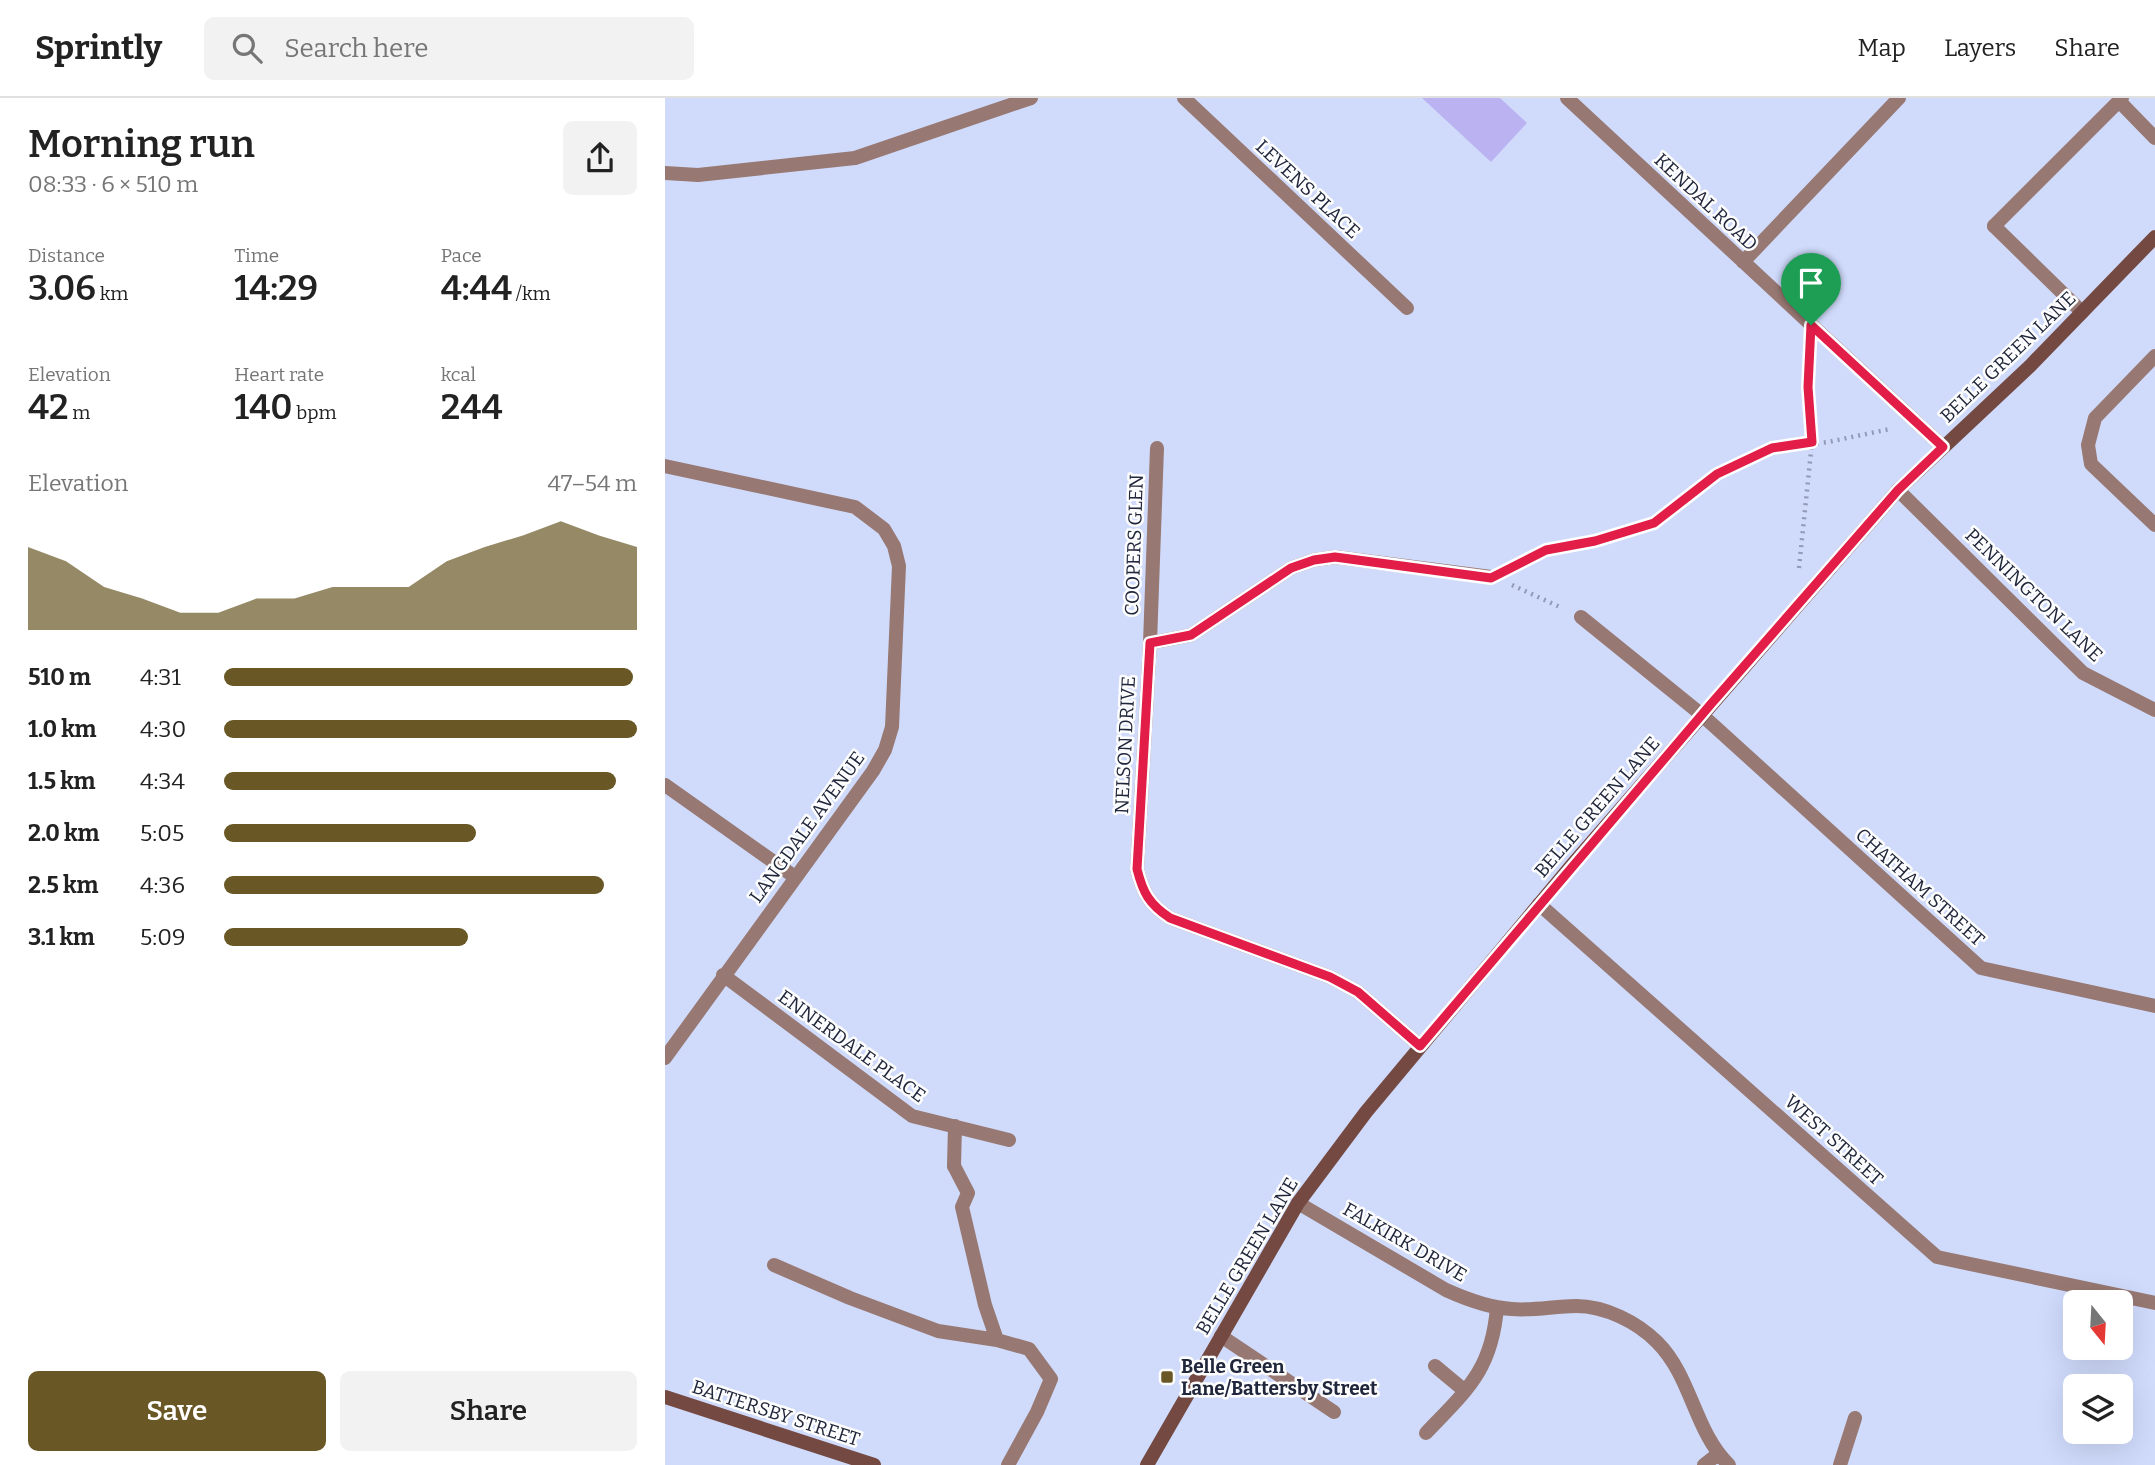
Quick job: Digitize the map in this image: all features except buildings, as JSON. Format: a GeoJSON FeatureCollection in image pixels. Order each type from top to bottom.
{"type":"FeatureCollection","features":[{"type":"Feature","properties":{"kind":"street"},"geometry":{"type":"LineString","coordinates":[[665,173],[698,175],[855,158],[1031,98]]}},
{"type":"Feature","properties":{"kind":"street","name":"LEVENS PLACE"},"geometry":{"type":"LineString","coordinates":[[1184,98],[1407,307]]}},
{"type":"Feature","properties":{"kind":"street","name":"KENDAL ROAD"},"geometry":{"type":"LineString","coordinates":[[1567,98],[1943,447]]}},
{"type":"Feature","properties":{"kind":"street"},"geometry":{"type":"LineString","coordinates":[[1743,262],[1899,98]]}},
{"type":"Feature","properties":{"kind":"street"},"geometry":{"type":"LineString","coordinates":[[2083,312],[1994,226],[2121,100],[2155,138]]}},
{"type":"Feature","properties":{"kind":"street","name":"BELLE GREEN LANE"},"geometry":{"type":"LineString","coordinates":[[1147,1465],[1298,1203],[1366,1112],[1420,1046],[1539,904],[1898,490],[2030,366],[2155,237]]}},
{"type":"Feature","properties":{"kind":"street"},"geometry":{"type":"LineString","coordinates":[[2155,356],[2095,418],[2088,445],[2091,464],[2155,525]]}},
{"type":"Feature","properties":{"kind":"street","name":"COOPERS GLEN"},"geometry":{"type":"LineString","coordinates":[[1150,643],[1157,448]]}},
{"type":"Feature","properties":{"kind":"street","name":"LANGDALE AVENUE"},"geometry":{"type":"LineString","coordinates":[[665,466],[855,506],[884,529],[894,546],[899,566],[892,727],[885,750],[873,771],[665,1058]]}},
{"type":"Feature","properties":{"kind":"street","name":"PENNINGTON LANE"},"geometry":{"type":"LineString","coordinates":[[1898,490],[2083,673],[2155,710]]}},
{"type":"Feature","properties":{"kind":"street"},"geometry":{"type":"LineString","coordinates":[[1150,643],[1191,635],[1291,568],[1314,560],[1335,557],[1491,578]]}},
{"type":"Feature","properties":{"kind":"street","name":"CHATHAM STREET"},"geometry":{"type":"LineString","coordinates":[[1581,617],[1702,715],[1981,968],[2155,1006]]}},
{"type":"Feature","properties":{"kind":"street","name":"NELSON DRIVE"},"geometry":{"type":"LineString","coordinates":[[1150,643],[1137,869],[1141,887],[1153,906],[1170,918],[1330,977],[1358,992],[1420,1046]]}},
{"type":"Feature","properties":{"kind":"street"},"geometry":{"type":"LineString","coordinates":[[665,785],[795,877]]}},
{"type":"Feature","properties":{"kind":"street","name":"WEST STREET"},"geometry":{"type":"LineString","coordinates":[[1539,904],[1937,1257],[2155,1303]]}},
{"type":"Feature","properties":{"kind":"street","name":"ENNERDALE PLACE"},"geometry":{"type":"LineString","coordinates":[[723,975],[912,1116],[1009,1140]]}},
{"type":"Feature","properties":{"kind":"street"},"geometry":{"type":"LineString","coordinates":[[955,1126],[954,1166],[968,1193],[961,1207],[985,1305],[997,1340]]}},
{"type":"Feature","properties":{"kind":"street","name":"FALKIRK DRIVE"},"geometry":{"type":"LineString","coordinates":[[1298,1203],[1463,1298],[1512,1309],[1580,1306],[1622,1317],[1656,1341],[1675,1365],[1690,1392],[1705,1432],[1718,1454],[1729,1465]]}},
{"type":"Feature","properties":{"kind":"street"},"geometry":{"type":"LineString","coordinates":[[774,1265],[938,1331],[997,1340],[1030,1349],[1051,1379],[1037,1412],[1008,1465]]}},
{"type":"Feature","properties":{"kind":"street"},"geometry":{"type":"LineString","coordinates":[[1426,1433],[1477,1376],[1495,1332],[1497,1307]]}},
{"type":"Feature","properties":{"kind":"street"},"geometry":{"type":"LineString","coordinates":[[1221,1335],[1334,1412]]}},
{"type":"Feature","properties":{"kind":"street"},"geometry":{"type":"LineString","coordinates":[[1435,1366],[1465,1391]]}},
{"type":"Feature","properties":{"kind":"street","name":"BATTERSBY STREET"},"geometry":{"type":"LineString","coordinates":[[665,1397],[874,1465]]}},
{"type":"Feature","properties":{"kind":"street"},"geometry":{"type":"LineString","coordinates":[[1840,1465],[1855,1418]]}},
{"type":"Feature","properties":{"kind":"street"},"geometry":{"type":"LineString","coordinates":[[1704,1465],[1718,1454]]}},
{"type":"Feature","properties":{"kind":"path"},"geometry":{"type":"LineString","coordinates":[[1797,606],[1801,539],[1812,442],[1808,387],[1811,325]]}},
{"type":"Feature","properties":{"kind":"path"},"geometry":{"type":"LineString","coordinates":[[1491,578],[1546,550],[1595,541],[1654,523],[1717,474],[1772,448],[1828,442],[1918,424]]}},
{"type":"Feature","properties":{"kind":"path"},"geometry":{"type":"LineString","coordinates":[[1491,578],[1504,581],[1581,617]]}},
{"type":"Feature","properties":{"kind":"place","name":"Belle Green Lane/Battersby Street"},"geometry":{"type":"Point","coordinates":[1167,1377]}},
{"type":"Feature","properties":{"kind":"route"},"geometry":{"type":"LineString","coordinates":[[1811,325],[1943,447],[1898,490],[1711,704],[1420,1046],[1358,992],[1330,977],[1170,918],[1153,906],[1141,887],[1137,869],[1150,643],[1191,635],[1291,568],[1314,560],[1335,557],[1491,578],[1546,550],[1595,541],[1654,523],[1717,474],[1772,448],[1812,442],[1808,387],[1811,325]]}}]}
